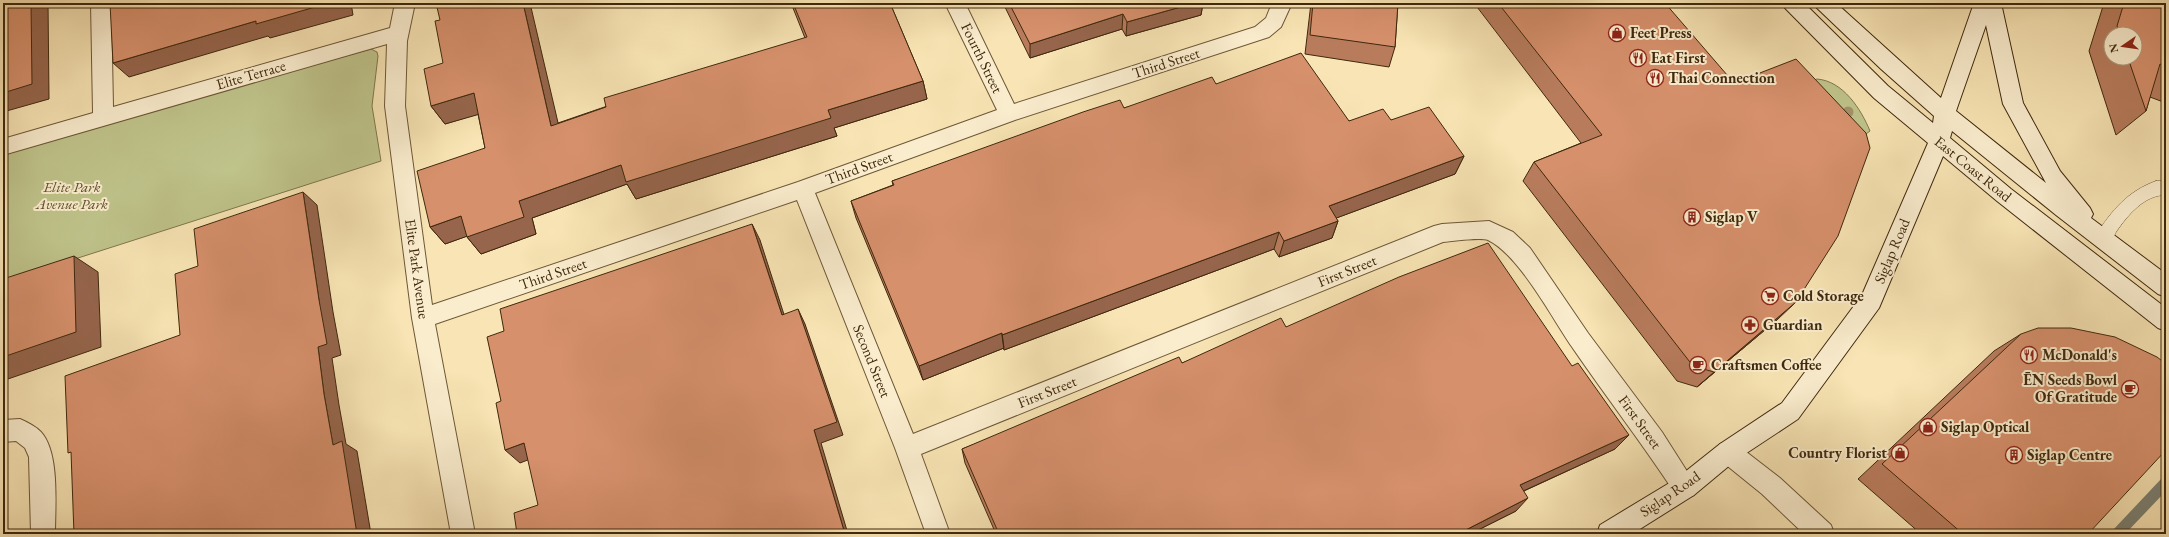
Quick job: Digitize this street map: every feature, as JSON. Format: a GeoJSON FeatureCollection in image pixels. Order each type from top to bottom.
{"type":"FeatureCollection","features":[{"type":"Feature","properties":{"kind":"street"},"geometry":{"type":"LineString","coordinates":[[101,3],[103,118]]}},
{"type":"Feature","properties":{"kind":"street","name":"Elite Park Avenue"},"geometry":{"type":"LineString","coordinates":[[405,3],[399,33],[395,106],[423,318],[463,534]]}},
{"type":"Feature","properties":{"kind":"street","name":"Fourth Street"},"geometry":{"type":"LineString","coordinates":[[955,3],[1009,114]]}},
{"type":"Feature","properties":{"kind":"street","name":"Third Street"},"geometry":{"type":"LineString","coordinates":[[423,318],[803,189],[1009,114],[1262,32],[1274,22],[1282,3]]}},
{"type":"Feature","properties":{"kind":"street","name":"East Coast Road"},"geometry":{"type":"LineString","coordinates":[[1792,3],[1882,92],[1939,140],[2166,321]]}},
{"type":"Feature","properties":{"kind":"street","name":"East Coast Road"},"geometry":{"type":"LineString","coordinates":[[1824,3],[1895,71],[1945,114],[2102,240],[2166,287]]}},
{"type":"Feature","properties":{"kind":"street","name":"Siglap Road"},"geometry":{"type":"LineString","coordinates":[[1609,534],[1685,487],[1728,452],[1790,411],[1871,301],[1939,140],[1945,114],[1984,3]]}},
{"type":"Feature","properties":{"kind":"street"},"geometry":{"type":"LineString","coordinates":[[1991,3],[2013,104],[2053,177],[2102,240]]}},
{"type":"Feature","properties":{"kind":"street","name":"Elite Terrace"},"geometry":{"type":"LineString","coordinates":[[3,147],[399,33]]}},
{"type":"Feature","properties":{"kind":"street","name":"Second Street"},"geometry":{"type":"LineString","coordinates":[[803,189],[908,448],[938,534]]}},
{"type":"Feature","properties":{"kind":"street","name":"First Street"},"geometry":{"type":"LineString","coordinates":[[908,448],[1442,234],[1489,230],[1505,239],[1522,255],[1580,340],[1654,440],[1685,487]]}},
{"type":"Feature","properties":{"kind":"street"},"geometry":{"type":"LineString","coordinates":[[12,431],[33,440],[40,456],[43,534]]}},
{"type":"Feature","properties":{"kind":"street"},"geometry":{"type":"LineString","coordinates":[[1728,452],[1771,486],[1822,534]]}},
{"type":"Feature","properties":{"kind":"lane"},"geometry":{"type":"LineString","coordinates":[[2102,240],[2120,213],[2149,189],[2166,188]]}},
{"type":"Feature","properties":{"kind":"green space","name":"Elite Park Avenue Park"},"geometry":{"type":"Polygon","coordinates":[[[371,49],[377,52],[378,56],[372,106],[381,161],[3,282],[3,151],[371,49]]]}},
{"type":"Feature","properties":{"kind":"green space"},"geometry":{"type":"Polygon","coordinates":[[[1817,79],[1835,85],[1843,91],[1856,105],[1870,131],[1866,134],[1809,82],[1817,79]]]}},
{"type":"Feature","properties":{"kind":"building"},"geometry":{"type":"Polygon","coordinates":[[[3,3],[31,3],[32,84],[3,93],[3,3]]]}},
{"type":"Feature","properties":{"kind":"building"},"geometry":{"type":"Polygon","coordinates":[[[110,3],[329,3],[256,24],[256,21],[113,63],[110,3]]]}},
{"type":"Feature","properties":{"kind":"building"},"geometry":{"type":"Polygon","coordinates":[[[436,3],[523,3],[551,126],[606,107],[604,98],[807,37],[793,3],[890,3],[923,81],[828,110],[831,118],[626,182],[621,165],[519,201],[524,217],[467,237],[461,216],[430,227],[417,171],[485,148],[474,93],[431,106],[424,69],[443,63],[435,21],[440,20],[436,3]]]}},
{"type":"Feature","properties":{"kind":"building"},"geometry":{"type":"Polygon","coordinates":[[[1009,3],[1195,3],[1127,22],[1123,14],[1030,44],[1009,3]]]}},
{"type":"Feature","properties":{"kind":"building"},"geometry":{"type":"Polygon","coordinates":[[[1313,3],[1398,3],[1395,47],[1310,35],[1313,3]]]}},
{"type":"Feature","properties":{"kind":"building","name":"Siglap V"},"geometry":{"type":"Polygon","coordinates":[[[1498,3],[1665,3],[1734,83],[1796,59],[1866,133],[1870,148],[1838,236],[1796,302],[1714,372],[1693,366],[1534,162],[1602,135],[1498,3]]]}},
{"type":"Feature","properties":{"kind":"building"},"geometry":{"type":"Polygon","coordinates":[[[2124,3],[2166,3],[2166,67],[2160,64],[2146,111],[2131,66],[2143,66],[2143,26],[2117,26],[2124,3]]]}},
{"type":"Feature","properties":{"kind":"building"},"geometry":{"type":"Polygon","coordinates":[[[1301,53],[1349,121],[1383,109],[1391,120],[1429,107],[1464,156],[1329,206],[1338,221],[1284,241],[1279,232],[1002,335],[1002,333],[919,366],[851,201],[894,185],[892,181],[1083,112],[1120,100],[1124,108],[1212,77],[1216,84],[1301,53]]]}},
{"type":"Feature","properties":{"kind":"building"},"geometry":{"type":"Polygon","coordinates":[[[303,192],[327,344],[318,347],[324,394],[333,445],[342,441],[357,534],[74,534],[71,452],[68,453],[65,376],[180,335],[175,274],[198,266],[194,229],[303,192]]]}},
{"type":"Feature","properties":{"kind":"building"},"geometry":{"type":"Polygon","coordinates":[[[752,224],[782,315],[798,309],[837,422],[814,430],[845,534],[517,534],[514,513],[538,505],[524,443],[505,450],[496,403],[501,401],[487,337],[504,331],[500,309],[752,224]]]}},
{"type":"Feature","properties":{"kind":"building"},"geometry":{"type":"Polygon","coordinates":[[[1488,243],[1572,366],[1578,363],[1629,435],[1520,485],[1528,498],[1458,534],[999,534],[962,449],[1179,357],[1182,363],[1281,318],[1286,327],[1399,277],[1488,243]]]}},
{"type":"Feature","properties":{"kind":"building"},"geometry":{"type":"Polygon","coordinates":[[[74,256],[76,332],[3,357],[3,279],[74,256]]]}},
{"type":"Feature","properties":{"kind":"building","name":"Siglap Centre"},"geometry":{"type":"Polygon","coordinates":[[[2038,328],[2071,328],[2115,337],[2157,357],[2166,364],[2166,450],[2088,534],[1963,534],[1882,464],[2021,334],[2038,328]]]}},
{"type":"Feature","properties":{"kind":"building"},"geometry":{"type":"Polygon","coordinates":[[[1747,529],[1752,534],[1741,534],[1747,529]]]}},
{"type":"Feature","properties":{"kind":"waterway"},"geometry":{"type":"LineString","coordinates":[[2117,534],[2166,482]]}},
{"type":"Feature","properties":{"kind":"place","name":"Feet Press"},"geometry":{"type":"Point","coordinates":[1617,33]}},
{"type":"Feature","properties":{"kind":"place","name":"Eat First"},"geometry":{"type":"Point","coordinates":[1638,58]}},
{"type":"Feature","properties":{"kind":"place","name":"Thai Connection"},"geometry":{"type":"Point","coordinates":[1655,78]}},
{"type":"Feature","properties":{"kind":"place","name":"Siglap V"},"geometry":{"type":"Point","coordinates":[1692,217]}},
{"type":"Feature","properties":{"kind":"place","name":"Cold Storage"},"geometry":{"type":"Point","coordinates":[1770,296]}},
{"type":"Feature","properties":{"kind":"place","name":"Guardian"},"geometry":{"type":"Point","coordinates":[1750,325]}},
{"type":"Feature","properties":{"kind":"place","name":"McDonald's"},"geometry":{"type":"Point","coordinates":[2029,355]}},
{"type":"Feature","properties":{"kind":"place","name":"Craftsmen Coffee"},"geometry":{"type":"Point","coordinates":[1698,365]}},
{"type":"Feature","properties":{"kind":"place","name":"ĒN Seeds Bowl Of Gratitude"},"geometry":{"type":"Point","coordinates":[2130,389]}},
{"type":"Feature","properties":{"kind":"place","name":"Siglap Optical"},"geometry":{"type":"Point","coordinates":[1928,427]}},
{"type":"Feature","properties":{"kind":"place","name":"Country Florist"},"geometry":{"type":"Point","coordinates":[1900,453]}},
{"type":"Feature","properties":{"kind":"place","name":"Siglap Centre"},"geometry":{"type":"Point","coordinates":[2014,455]}}]}
